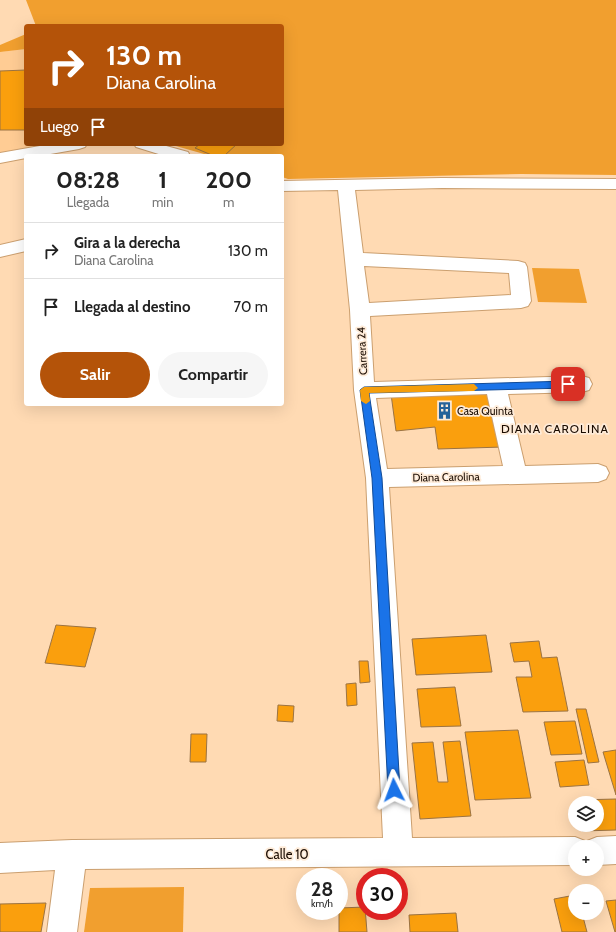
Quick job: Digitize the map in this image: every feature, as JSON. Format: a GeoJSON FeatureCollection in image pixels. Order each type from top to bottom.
{"type":"FeatureCollection","features":[{"type":"Feature","properties":{"kind":"street"},"geometry":{"type":"LineString","coordinates":[[0,158],[68,146]]}},
{"type":"Feature","properties":{"kind":"street"},"geometry":{"type":"LineString","coordinates":[[149,146],[175,154]]}},
{"type":"Feature","properties":{"kind":"street"},"geometry":{"type":"LineString","coordinates":[[284,186],[442,183],[616,184]]}},
{"type":"Feature","properties":{"kind":"street","name":"Carrera 24"},"geometry":{"type":"LineString","coordinates":[[346,185],[360,310],[364,390],[377,478],[398,853]]}},
{"type":"Feature","properties":{"kind":"street"},"geometry":{"type":"LineString","coordinates":[[0,251],[24,245]]}},
{"type":"Feature","properties":{"kind":"street"},"geometry":{"type":"LineString","coordinates":[[354,259],[518,267],[520,301],[360,310]]}},
{"type":"Feature","properties":{"kind":"street"},"geometry":{"type":"LineString","coordinates":[[364,390],[582,384]]}},
{"type":"Feature","properties":{"kind":"street"},"geometry":{"type":"LineString","coordinates":[[496,387],[516,476]]}},
{"type":"Feature","properties":{"kind":"street","name":"Diana Carolina"},"geometry":{"type":"LineString","coordinates":[[377,478],[598,473]]}},
{"type":"Feature","properties":{"kind":"street"},"geometry":{"type":"LineString","coordinates":[[604,851],[616,850]]}},
{"type":"Feature","properties":{"kind":"street","name":"Calle 10"},"geometry":{"type":"LineString","coordinates":[[3,856],[568,851]]}},
{"type":"Feature","properties":{"kind":"street"},"geometry":{"type":"LineString","coordinates":[[62,932],[72,855]]}},
{"type":"Feature","properties":{"kind":"shaded area"},"geometry":{"type":"Polygon","coordinates":[[[26,0],[616,0],[616,175],[521,174],[288,179],[284,178],[284,154],[204,154],[176,146],[284,146],[284,24],[35,24],[26,0]]]}},
{"type":"Feature","properties":{"kind":"shaded area"},"geometry":{"type":"Polygon","coordinates":[[[24,35],[24,49],[0,52],[0,45],[24,35]]]}},
{"type":"Feature","properties":{"kind":"shaded area"},"geometry":{"type":"Polygon","coordinates":[[[24,49],[24,146],[38,146],[0,154],[0,52],[24,49]]]}},
{"type":"Feature","properties":{"kind":"shaded area"},"geometry":{"type":"Polygon","coordinates":[[[532,268],[579,269],[587,303],[538,302],[532,268]]]}},
{"type":"Feature","properties":{"kind":"shaded area"},"geometry":{"type":"Polygon","coordinates":[[[184,887],[183,932],[84,932],[90,888],[184,887]]]}},
{"type":"Feature","properties":{"kind":"building"},"geometry":{"type":"Polygon","coordinates":[[[24,70],[24,130],[0,130],[0,71],[24,70]]]}},
{"type":"Feature","properties":{"kind":"building"},"geometry":{"type":"Polygon","coordinates":[[[198,146],[235,146],[226,154],[209,154],[195,148],[198,146]]]}},
{"type":"Feature","properties":{"kind":"building","name":"Casa Quinta"},"geometry":{"type":"Polygon","coordinates":[[[491,392],[503,447],[438,449],[435,427],[396,431],[391,394],[491,392]]]}},
{"type":"Feature","properties":{"kind":"building"},"geometry":{"type":"Polygon","coordinates":[[[56,625],[96,628],[85,667],[45,663],[56,625]]]}},
{"type":"Feature","properties":{"kind":"building"},"geometry":{"type":"Polygon","coordinates":[[[486,635],[492,672],[416,675],[412,639],[486,635]]]}},
{"type":"Feature","properties":{"kind":"building"},"geometry":{"type":"Polygon","coordinates":[[[539,641],[542,658],[557,657],[568,711],[523,712],[516,677],[532,677],[529,661],[514,662],[510,643],[539,641]]]}},
{"type":"Feature","properties":{"kind":"building"},"geometry":{"type":"Polygon","coordinates":[[[359,661],[368,661],[370,682],[360,683],[359,661]]]}},
{"type":"Feature","properties":{"kind":"building"},"geometry":{"type":"Polygon","coordinates":[[[356,683],[357,705],[347,706],[346,684],[356,683]]]}},
{"type":"Feature","properties":{"kind":"building"},"geometry":{"type":"Polygon","coordinates":[[[455,687],[461,726],[421,727],[417,689],[455,687]]]}},
{"type":"Feature","properties":{"kind":"building"},"geometry":{"type":"Polygon","coordinates":[[[278,705],[294,706],[293,722],[277,721],[278,705]]]}},
{"type":"Feature","properties":{"kind":"building"},"geometry":{"type":"Polygon","coordinates":[[[576,709],[586,709],[599,762],[588,763],[576,709]]]}},
{"type":"Feature","properties":{"kind":"building"},"geometry":{"type":"Polygon","coordinates":[[[575,721],[582,754],[551,755],[544,722],[575,721]]]}},
{"type":"Feature","properties":{"kind":"building"},"geometry":{"type":"Polygon","coordinates":[[[518,730],[531,798],[475,800],[465,732],[518,730]]]}},
{"type":"Feature","properties":{"kind":"building"},"geometry":{"type":"Polygon","coordinates":[[[191,734],[207,734],[206,762],[190,762],[191,734]]]}},
{"type":"Feature","properties":{"kind":"building"},"geometry":{"type":"Polygon","coordinates":[[[460,741],[471,816],[420,819],[412,743],[433,742],[438,782],[448,782],[443,742],[460,741]]]}},
{"type":"Feature","properties":{"kind":"building"},"geometry":{"type":"Polygon","coordinates":[[[616,750],[616,795],[603,752],[616,750]]]}},
{"type":"Feature","properties":{"kind":"building"},"geometry":{"type":"Polygon","coordinates":[[[584,760],[589,785],[560,787],[555,762],[584,760]]]}},
{"type":"Feature","properties":{"kind":"building"},"geometry":{"type":"Polygon","coordinates":[[[604,799],[616,799],[616,830],[604,830],[604,799]]]}},
{"type":"Feature","properties":{"kind":"building"},"geometry":{"type":"Polygon","coordinates":[[[568,896],[568,920],[584,920],[587,932],[562,932],[554,899],[568,896]]]}},
{"type":"Feature","properties":{"kind":"building"},"geometry":{"type":"Polygon","coordinates":[[[616,900],[616,932],[615,932],[606,901],[616,900]]]}},
{"type":"Feature","properties":{"kind":"building"},"geometry":{"type":"Polygon","coordinates":[[[46,903],[41,932],[0,932],[0,904],[46,903]]]}},
{"type":"Feature","properties":{"kind":"building"},"geometry":{"type":"Polygon","coordinates":[[[356,907],[356,920],[366,920],[367,932],[339,932],[339,920],[348,920],[348,908],[356,907]]]}},
{"type":"Feature","properties":{"kind":"building"},"geometry":{"type":"Polygon","coordinates":[[[456,913],[458,932],[410,932],[409,915],[456,913]]]}},
{"type":"Feature","properties":{"kind":"slow traffic"},"geometry":{"type":"LineString","coordinates":[[366,401],[364,390],[474,388]]}},
{"type":"Feature","properties":{"kind":"place","name":"Casa Quinta"},"geometry":{"type":"Point","coordinates":[444,411]}},
{"type":"Feature","properties":{"kind":"district","name":"DIANA CAROLINA"},"geometry":{"type":"Point","coordinates":[555,429]}},
{"type":"Feature","properties":{"kind":"route"},"geometry":{"type":"LineString","coordinates":[[394,790],[377,478],[364,390],[568,384]]}}]}
